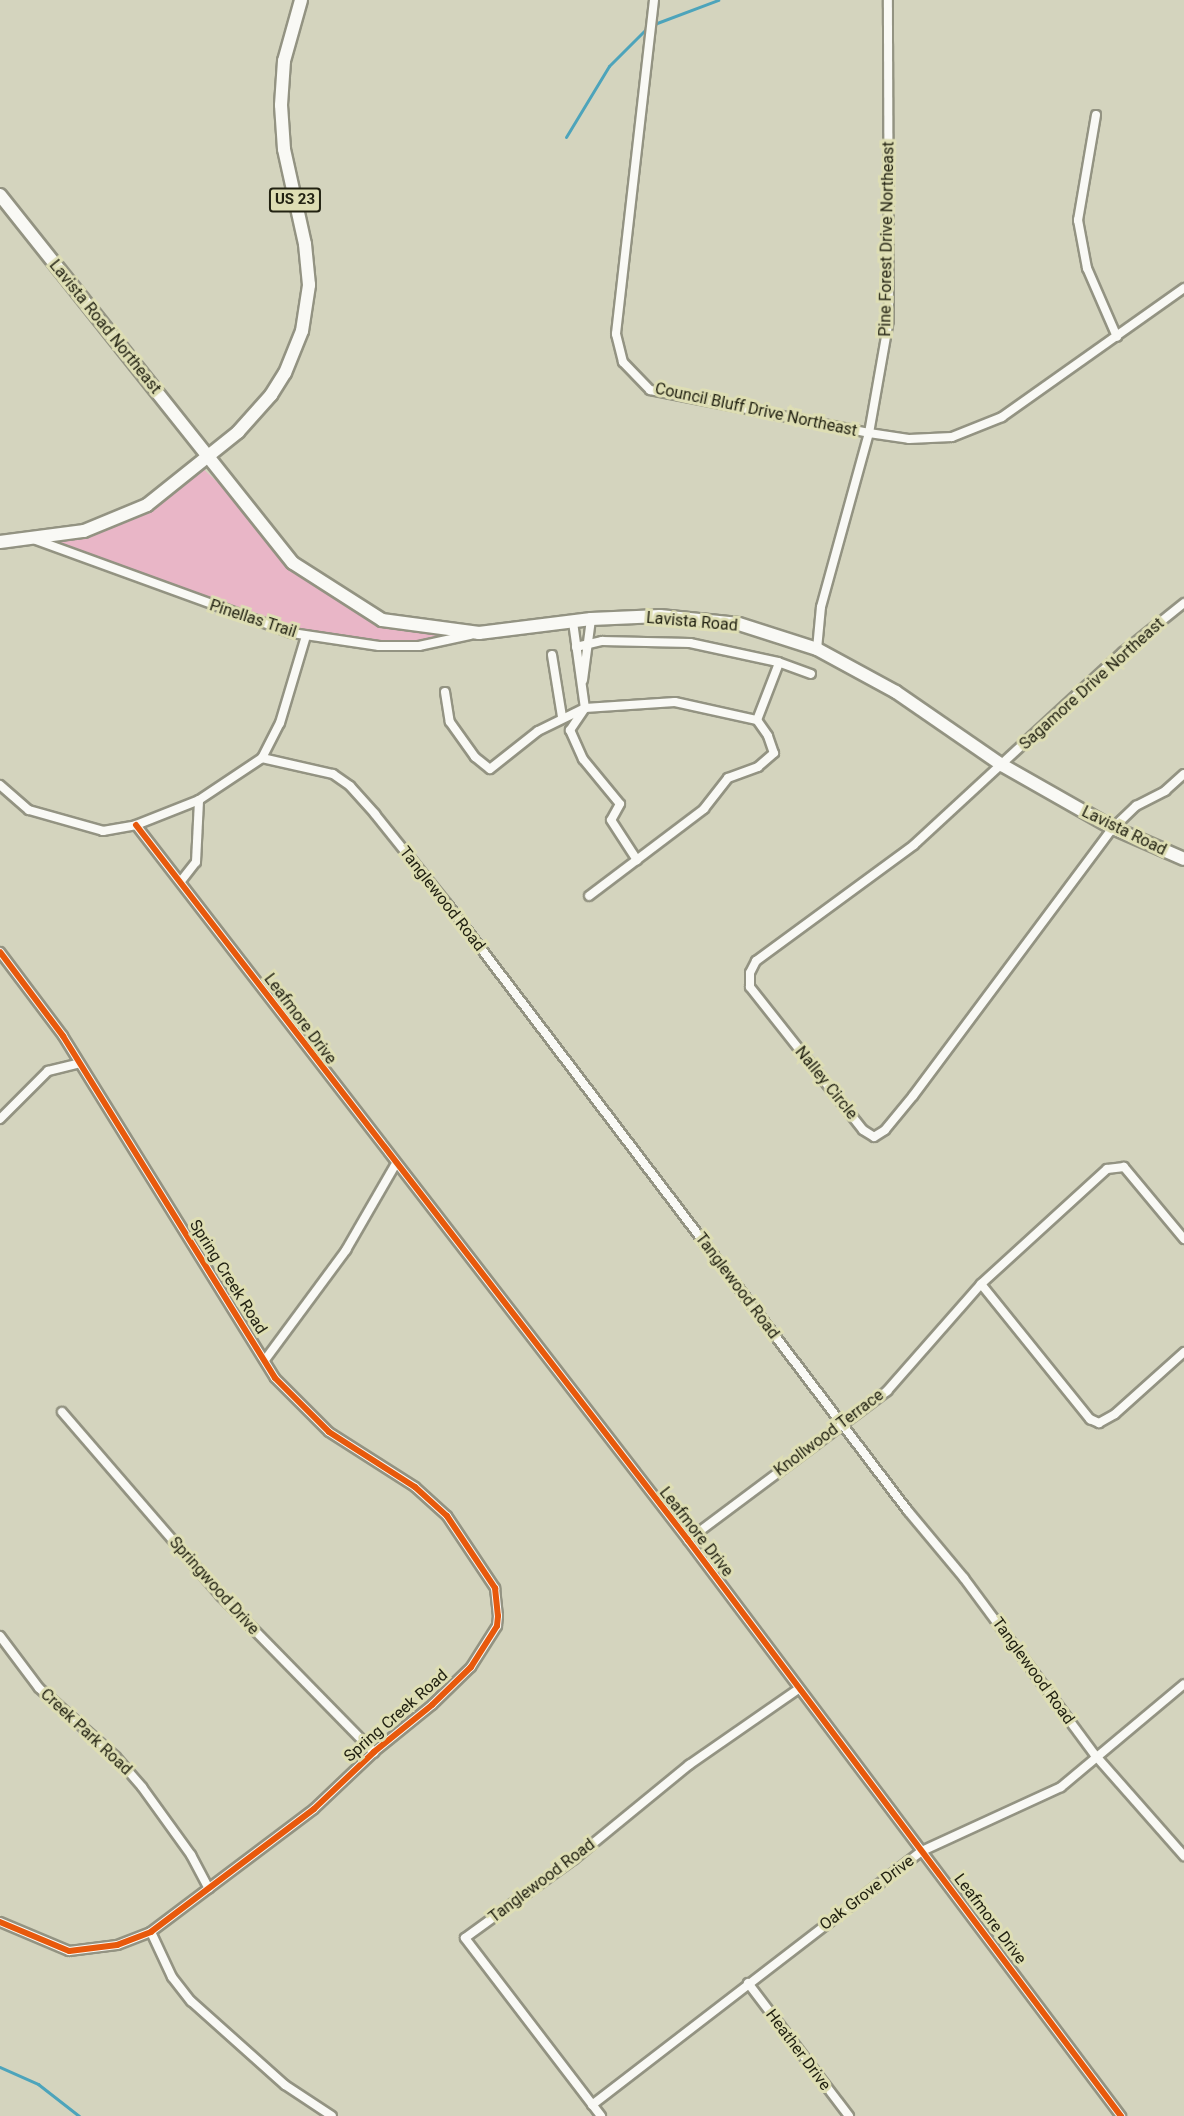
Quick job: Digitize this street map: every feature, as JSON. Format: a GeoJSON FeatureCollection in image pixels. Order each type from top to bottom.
{"type":"FeatureCollection","features":[{"type":"Feature","properties":{"kind":"main road","name":"US 23"},"geometry":{"type":"LineString","coordinates":[[0,542],[36,540],[84,531],[135,511],[209,458],[271,395],[292,360],[305,315],[307,257],[287,166],[281,105],[284,61],[301,0]]}},
{"type":"Feature","properties":{"kind":"main road","name":"Lavista Road Northeast"},"geometry":{"type":"LineString","coordinates":[[0,195],[209,458]]}},
{"type":"Feature","properties":{"kind":"main road","name":"Lavista Road"},"geometry":{"type":"LineString","coordinates":[[209,458],[293,563],[330,590],[382,620],[479,633],[591,619],[660,616],[739,624],[817,649],[896,692],[1002,765],[1113,828],[1184,859]]}},
{"type":"Feature","properties":{"kind":"street","name":"Council Bluff Drive Northeast"},"geometry":{"type":"LineString","coordinates":[[654,0],[616,334],[623,362],[650,390],[869,433],[909,439],[952,437],[1002,417],[1184,288]]}},
{"type":"Feature","properties":{"kind":"street","name":"Pine Forest Drive Northeast"},"geometry":{"type":"LineString","coordinates":[[817,649],[821,607],[869,433],[889,320],[888,0]]}},
{"type":"Feature","properties":{"kind":"street"},"geometry":{"type":"LineString","coordinates":[[1096,115],[1078,220],[1087,268],[1117,337]]}},
{"type":"Feature","properties":{"kind":"street","name":"Pinellas Trail"},"geometry":{"type":"LineString","coordinates":[[36,540],[306,636],[379,646],[420,646],[479,633]]}},
{"type":"Feature","properties":{"kind":"street","name":"Sagamore Drive Northeast"},"geometry":{"type":"LineString","coordinates":[[1002,765],[1123,652],[1184,603]]}},
{"type":"Feature","properties":{"kind":"street"},"geometry":{"type":"LineString","coordinates":[[591,619],[590,646],[583,680],[585,708],[570,730],[583,759],[620,804],[611,819],[637,860]]}},
{"type":"Feature","properties":{"kind":"street"},"geometry":{"type":"LineString","coordinates":[[573,622],[578,673],[583,680]]}},
{"type":"Feature","properties":{"kind":"street"},"geometry":{"type":"LineString","coordinates":[[0,785],[29,810],[58,821],[103,831],[136,825],[199,800],[262,758],[280,723],[306,636]]}},
{"type":"Feature","properties":{"kind":"street"},"geometry":{"type":"LineString","coordinates":[[576,647],[590,646],[602,641],[690,643],[779,663],[811,674]]}},
{"type":"Feature","properties":{"kind":"street"},"geometry":{"type":"LineString","coordinates":[[552,655],[562,717]]}},
{"type":"Feature","properties":{"kind":"street"},"geometry":{"type":"LineString","coordinates":[[589,896],[704,809],[728,778],[758,767],[774,753],[757,720],[779,663]]}},
{"type":"Feature","properties":{"kind":"street"},"geometry":{"type":"LineString","coordinates":[[445,693],[450,722],[475,758],[490,769],[562,717],[585,708],[675,702],[757,720]]}},
{"type":"Feature","properties":{"kind":"street","name":"Tanglewood Road"},"geometry":{"type":"LineString","coordinates":[[262,758],[333,774],[350,786],[375,814],[462,924],[840,1423],[964,1578],[1095,1755],[1184,1856]]}},
{"type":"Feature","properties":{"kind":"street","name":"Nalley Circle"},"geometry":{"type":"LineString","coordinates":[[1002,765],[914,845],[756,962],[750,973],[750,987],[766,1010],[863,1130],[874,1137],[885,1130],[913,1096],[1113,828]]}},
{"type":"Feature","properties":{"kind":"street"},"geometry":{"type":"LineString","coordinates":[[1113,828],[1136,806],[1165,791],[1184,774]]}},
{"type":"Feature","properties":{"kind":"street"},"geometry":{"type":"LineString","coordinates":[[181,881],[196,862],[199,800]]}},
{"type":"Feature","properties":{"kind":"street","name":"Leafmore Drive"},"geometry":{"type":"LineString","coordinates":[[136,825],[181,881],[395,1165],[688,1540],[797,1690],[922,1851],[1121,2116]]}},
{"type":"Feature","properties":{"kind":"street","name":"Spring Creek Road"},"geometry":{"type":"LineString","coordinates":[[0,952],[28,985],[79,1063],[275,1378],[329,1432],[415,1487],[447,1516],[495,1588],[496,1626],[471,1667],[432,1705],[374,1752],[314,1809],[151,1932],[117,1946],[69,1951],[0,1922]]}},
{"type":"Feature","properties":{"kind":"street"},"geometry":{"type":"LineString","coordinates":[[0,1119],[48,1071],[79,1063]]}},
{"type":"Feature","properties":{"kind":"street"},"geometry":{"type":"LineString","coordinates":[[265,1360],[346,1250],[395,1165]]}},
{"type":"Feature","properties":{"kind":"street","name":"Knollwood Terrace"},"geometry":{"type":"LineString","coordinates":[[688,1540],[840,1423],[887,1391],[981,1284],[1107,1169],[1124,1167],[1184,1239]]}},
{"type":"Feature","properties":{"kind":"street"},"geometry":{"type":"LineString","coordinates":[[981,1284],[1090,1419],[1099,1423],[1115,1414],[1184,1352]]}},
{"type":"Feature","properties":{"kind":"street","name":"Springwood Drive"},"geometry":{"type":"LineString","coordinates":[[62,1412],[221,1596],[374,1752]]}},
{"type":"Feature","properties":{"kind":"street","name":"Creek Park Road"},"geometry":{"type":"LineString","coordinates":[[0,1636],[39,1688],[116,1757],[142,1787],[191,1856],[209,1889]]}},
{"type":"Feature","properties":{"kind":"street","name":"Oak Grove Drive"},"geometry":{"type":"LineString","coordinates":[[592,2105],[922,1851],[1061,1788],[1095,1755],[1184,1684]]}},
{"type":"Feature","properties":{"kind":"street","name":"Tanglewood Road"},"geometry":{"type":"LineString","coordinates":[[601,2116],[465,1938],[574,1859],[689,1765],[797,1690]]}},
{"type":"Feature","properties":{"kind":"street"},"geometry":{"type":"LineString","coordinates":[[151,1932],[172,1977],[190,2001],[275,2077],[332,2116]]}},
{"type":"Feature","properties":{"kind":"street","name":"Heather Drive"},"geometry":{"type":"LineString","coordinates":[[748,1983],[849,2116]]}},
{"type":"Feature","properties":{"kind":"shaded area"},"geometry":{"type":"Polygon","coordinates":[[[200,466],[262,523],[293,563],[382,620],[479,633],[419,646],[306,636],[56,544],[147,505],[200,466]]]}},
{"type":"Feature","properties":{"kind":"waterway"},"geometry":{"type":"LineString","coordinates":[[566,137],[609,66],[649,26],[718,0]]}},
{"type":"Feature","properties":{"kind":"waterway"},"geometry":{"type":"LineString","coordinates":[[0,2067],[38,2084],[79,2116]]}},
{"type":"Feature","properties":{"kind":"cycle path"},"geometry":{"type":"LineString","coordinates":[[136,825],[688,1540],[1121,2116]]}},
{"type":"Feature","properties":{"kind":"cycle path"},"geometry":{"type":"LineString","coordinates":[[0,952],[63,1036],[275,1378],[329,1432],[415,1487],[447,1516],[495,1588],[498,1616],[497,1626],[471,1667],[432,1705],[374,1752],[314,1809],[151,1932],[117,1945],[69,1951],[0,1922]]}}]}
